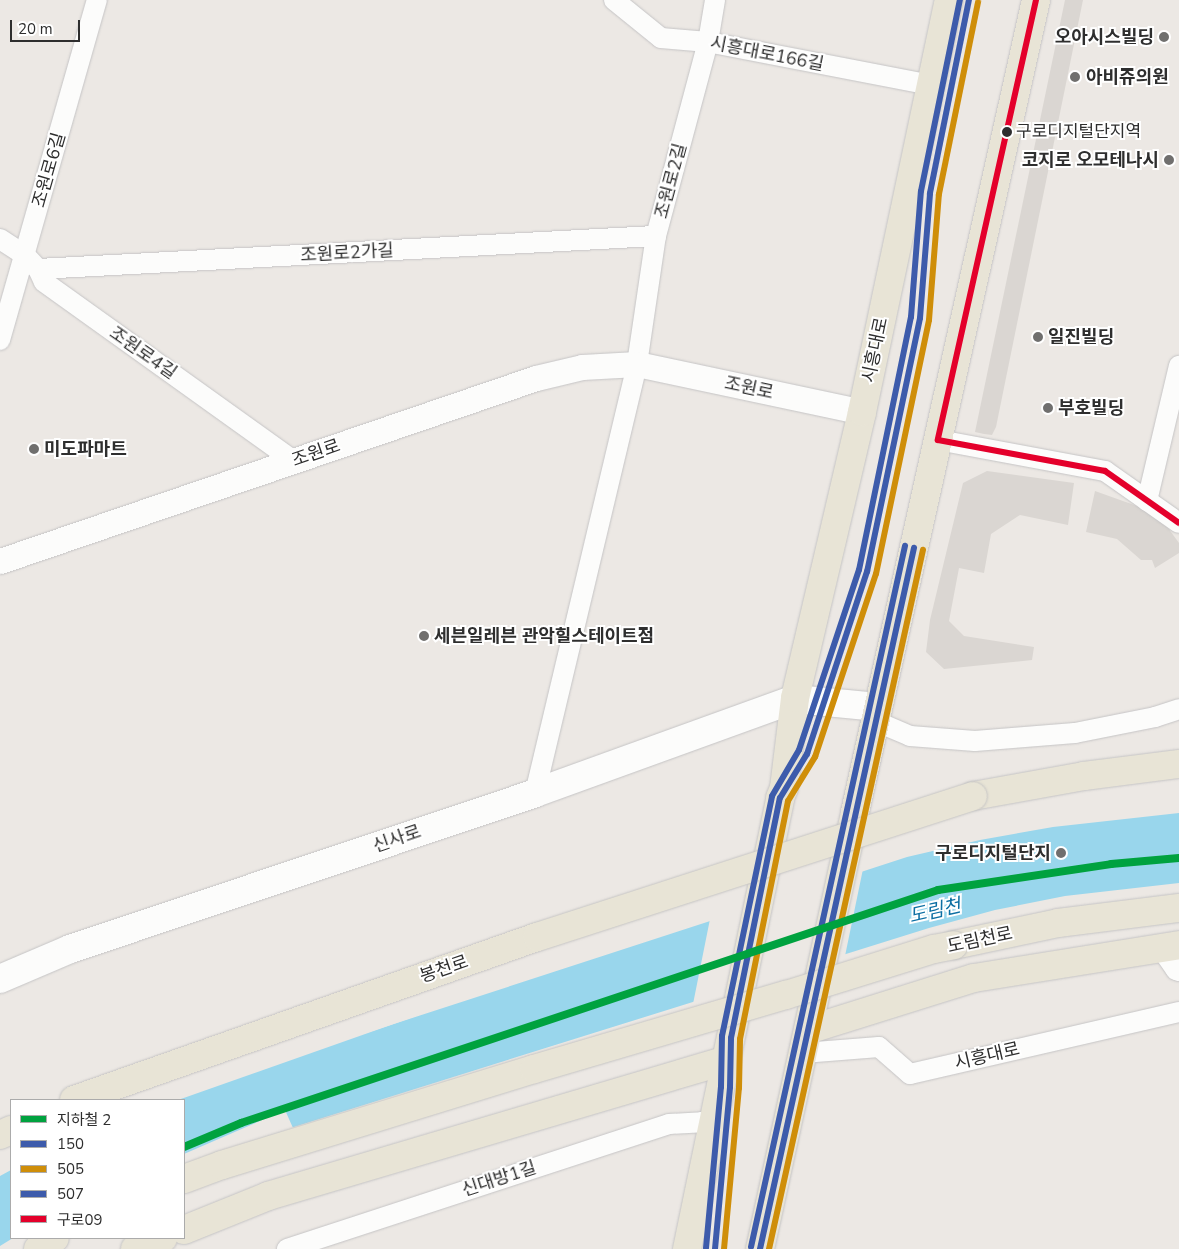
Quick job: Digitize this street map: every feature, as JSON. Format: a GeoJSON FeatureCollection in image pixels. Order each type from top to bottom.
{"type":"FeatureCollection","features":[{"type":"Feature","properties":{"kind":"main road","name":"시흥대로"},"geometry":{"type":"LineString","coordinates":[[686,1249],[780,798],[784,788],[795,700],[862,412],[949,0]]}},
{"type":"Feature","properties":{"kind":"main road"},"geometry":{"type":"LineString","coordinates":[[760,1249],[855,812],[1036,0]]}},
{"type":"Feature","properties":{"kind":"main road"},"geometry":{"type":"LineString","coordinates":[[795,700],[877,714]]}},
{"type":"Feature","properties":{"kind":"main road","name":"신사로"},"geometry":{"type":"LineString","coordinates":[[0,979],[70,950],[535,793],[795,700]]}},
{"type":"Feature","properties":{"kind":"main road","name":"봉천로"},"geometry":{"type":"LineString","coordinates":[[77,1099],[537,937],[973,796],[1084,776],[1179,764]]}},
{"type":"Feature","properties":{"kind":"main road","name":"도림천로"},"geometry":{"type":"LineString","coordinates":[[185,1179],[222,1164],[525,1072],[786,996],[934,949],[1058,923],[1179,908]]}},
{"type":"Feature","properties":{"kind":"main road"},"geometry":{"type":"LineString","coordinates":[[807,1034],[974,978],[1170,946]]}},
{"type":"Feature","properties":{"kind":"main road"},"geometry":{"type":"LineString","coordinates":[[185,1230],[268,1196],[726,1060]]}},
{"type":"Feature","properties":{"kind":"main road"},"geometry":{"type":"LineString","coordinates":[[38,1249],[53,1239]]}},
{"type":"Feature","properties":{"kind":"main road"},"geometry":{"type":"LineString","coordinates":[[135,1249],[160,1239]]}},
{"type":"Feature","properties":{"kind":"street","name":"조원로6길"},"geometry":{"type":"LineString","coordinates":[[0,340],[31,262],[97,0]]}},
{"type":"Feature","properties":{"kind":"street","name":"시흥대로166길"},"geometry":{"type":"LineString","coordinates":[[614,0],[661,38],[708,42],[931,85]]}},
{"type":"Feature","properties":{"kind":"street","name":"조원로2길"},"geometry":{"type":"LineString","coordinates":[[637,364],[656,236],[708,42],[715,0]]}},
{"type":"Feature","properties":{"kind":"street","name":"조원로2가길"},"geometry":{"type":"LineString","coordinates":[[31,262],[656,236]]}},
{"type":"Feature","properties":{"kind":"street","name":"조원로4길"},"geometry":{"type":"LineString","coordinates":[[0,239],[31,262],[44,282],[294,461]]}},
{"type":"Feature","properties":{"kind":"street"},"geometry":{"type":"LineString","coordinates":[[535,793],[637,364]]}},
{"type":"Feature","properties":{"kind":"street","name":"조원로"},"geometry":{"type":"LineString","coordinates":[[0,561],[536,378],[582,368],[637,364],[862,412]]}},
{"type":"Feature","properties":{"kind":"street"},"geometry":{"type":"LineString","coordinates":[[1148,501],[1179,366]]}},
{"type":"Feature","properties":{"kind":"street"},"geometry":{"type":"LineString","coordinates":[[938,440],[1106,472],[1179,523]]}},
{"type":"Feature","properties":{"kind":"street"},"geometry":{"type":"LineString","coordinates":[[877,714],[910,736],[974,741],[1075,733],[1156,717],[1179,709]]}},
{"type":"Feature","properties":{"kind":"street"},"geometry":{"type":"LineString","coordinates":[[1170,946],[1176,970],[1179,971]]}},
{"type":"Feature","properties":{"kind":"street","name":"시흥대로"},"geometry":{"type":"LineString","coordinates":[[807,1034],[879,1047],[910,1074],[1179,1012]]}},
{"type":"Feature","properties":{"kind":"street","name":"신대방1길"},"geometry":{"type":"LineString","coordinates":[[287,1249],[669,1124],[702,1122],[712,1128]]}},
{"type":"Feature","properties":{"kind":"shaded area"},"geometry":{"type":"Polygon","coordinates":[[[1065,0],[1083,0],[996,427],[992,435],[984,434],[975,432],[1065,0]]]}},
{"type":"Feature","properties":{"kind":"shaded area"},"geometry":{"type":"Polygon","coordinates":[[[987,471],[1074,483],[1068,525],[1020,515],[991,534],[984,573],[959,568],[949,621],[964,636],[1034,647],[1032,660],[944,669],[926,652],[930,620],[963,483],[987,471]]]}},
{"type":"Feature","properties":{"kind":"shaded area"},"geometry":{"type":"Polygon","coordinates":[[[1095,491],[1148,510],[1163,521],[1179,543],[1179,553],[1155,568],[1152,560],[1141,560],[1117,539],[1086,532],[1095,491]]]}},
{"type":"Feature","properties":{"kind":"water","name":"도림천"},"geometry":{"type":"Polygon","coordinates":[[[1179,813],[1179,883],[1065,896],[995,910],[929,928],[217,1151],[185,1164],[185,1099],[169,1099],[194,1089],[907,857],[980,840],[1053,827],[1179,813]]]}},
{"type":"Feature","properties":{"kind":"water"},"geometry":{"type":"Polygon","coordinates":[[[10,1171],[10,1239],[26,1239],[0,1249],[0,1176],[10,1171]]]}},
{"type":"Feature","properties":{"kind":"pier"},"geometry":{"type":"Polygon","coordinates":[[[863,869],[845,956],[915,934],[693,1004],[710,919],[863,869]]]}},
{"type":"Feature","properties":{"kind":"pier"},"geometry":{"type":"Polygon","coordinates":[[[1057,900],[996,913],[939,927],[996,912],[1057,900]]]}},
{"type":"Feature","properties":{"kind":"pier"},"geometry":{"type":"Polygon","coordinates":[[[490,990],[181,1099],[166,1099],[194,1087],[490,990]]]}},
{"type":"Feature","properties":{"kind":"pier"},"geometry":{"type":"Polygon","coordinates":[[[606,1032],[218,1154],[185,1167],[185,1154],[285,1110],[293,1128],[606,1032]]]}},
{"type":"Feature","properties":{"kind":"pier"},"geometry":{"type":"Polygon","coordinates":[[[11,1239],[30,1239],[15,1249],[0,1249],[0,1246],[11,1239]]]}},
{"type":"Feature","properties":{"kind":"metro line","name":"2"},"geometry":{"type":"LineString","coordinates":[[185,1147],[241,1123],[938,890],[1111,864],[1179,858]]}},
{"type":"Feature","properties":{"kind":"transit line","name":"507"},"geometry":{"type":"LineString","coordinates":[[706,1248],[721,1087],[722,1036],[772,796],[799,750],[859,570],[911,317],[921,191],[960,0]]}},
{"type":"Feature","properties":{"kind":"transit line","name":"150"},"geometry":{"type":"LineString","coordinates":[[715,1249],[730,1087],[731,1038],[780,798],[807,754],[867,572],[920,318],[930,193],[969,0]]}},
{"type":"Feature","properties":{"kind":"transit line","name":"구로09"},"geometry":{"type":"LineString","coordinates":[[1036,0],[938,440],[1105,471],[1179,523]]}},
{"type":"Feature","properties":{"kind":"transit line","name":"505"},"geometry":{"type":"LineString","coordinates":[[724,1249],[739,1088],[740,1039],[788,801],[815,757],[876,574],[929,320],[939,194],[978,2]]}},
{"type":"Feature","properties":{"kind":"transit line","name":"507"},"geometry":{"type":"LineString","coordinates":[[751,1247],[905,546]]}},
{"type":"Feature","properties":{"kind":"transit line","name":"150"},"geometry":{"type":"LineString","coordinates":[[760,1249],[914,548]]}},
{"type":"Feature","properties":{"kind":"transit line","name":"505"},"geometry":{"type":"LineString","coordinates":[[769,1249],[923,550]]}},
{"type":"Feature","properties":{"kind":"place","name":"오아시스빌딩"},"geometry":{"type":"Point","coordinates":[1164,37]}},
{"type":"Feature","properties":{"kind":"place","name":"아비쥬의원"},"geometry":{"type":"Point","coordinates":[1075,77]}},
{"type":"Feature","properties":{"kind":"place","name":"구로디지털단지역"},"geometry":{"type":"Point","coordinates":[1007,132]}},
{"type":"Feature","properties":{"kind":"place","name":"코지로 오모테나시"},"geometry":{"type":"Point","coordinates":[1169,160]}},
{"type":"Feature","properties":{"kind":"place","name":"일진빌딩"},"geometry":{"type":"Point","coordinates":[1038,337]}},
{"type":"Feature","properties":{"kind":"place","name":"부호빌딩"},"geometry":{"type":"Point","coordinates":[1048,408]}},
{"type":"Feature","properties":{"kind":"place","name":"미도파마트"},"geometry":{"type":"Point","coordinates":[34,449]}},
{"type":"Feature","properties":{"kind":"place","name":"세븐일레븐 관악힐스테이트점"},"geometry":{"type":"Point","coordinates":[424,636]}},
{"type":"Feature","properties":{"kind":"place","name":"구로디지털단지"},"geometry":{"type":"Point","coordinates":[1061,853]}}]}
